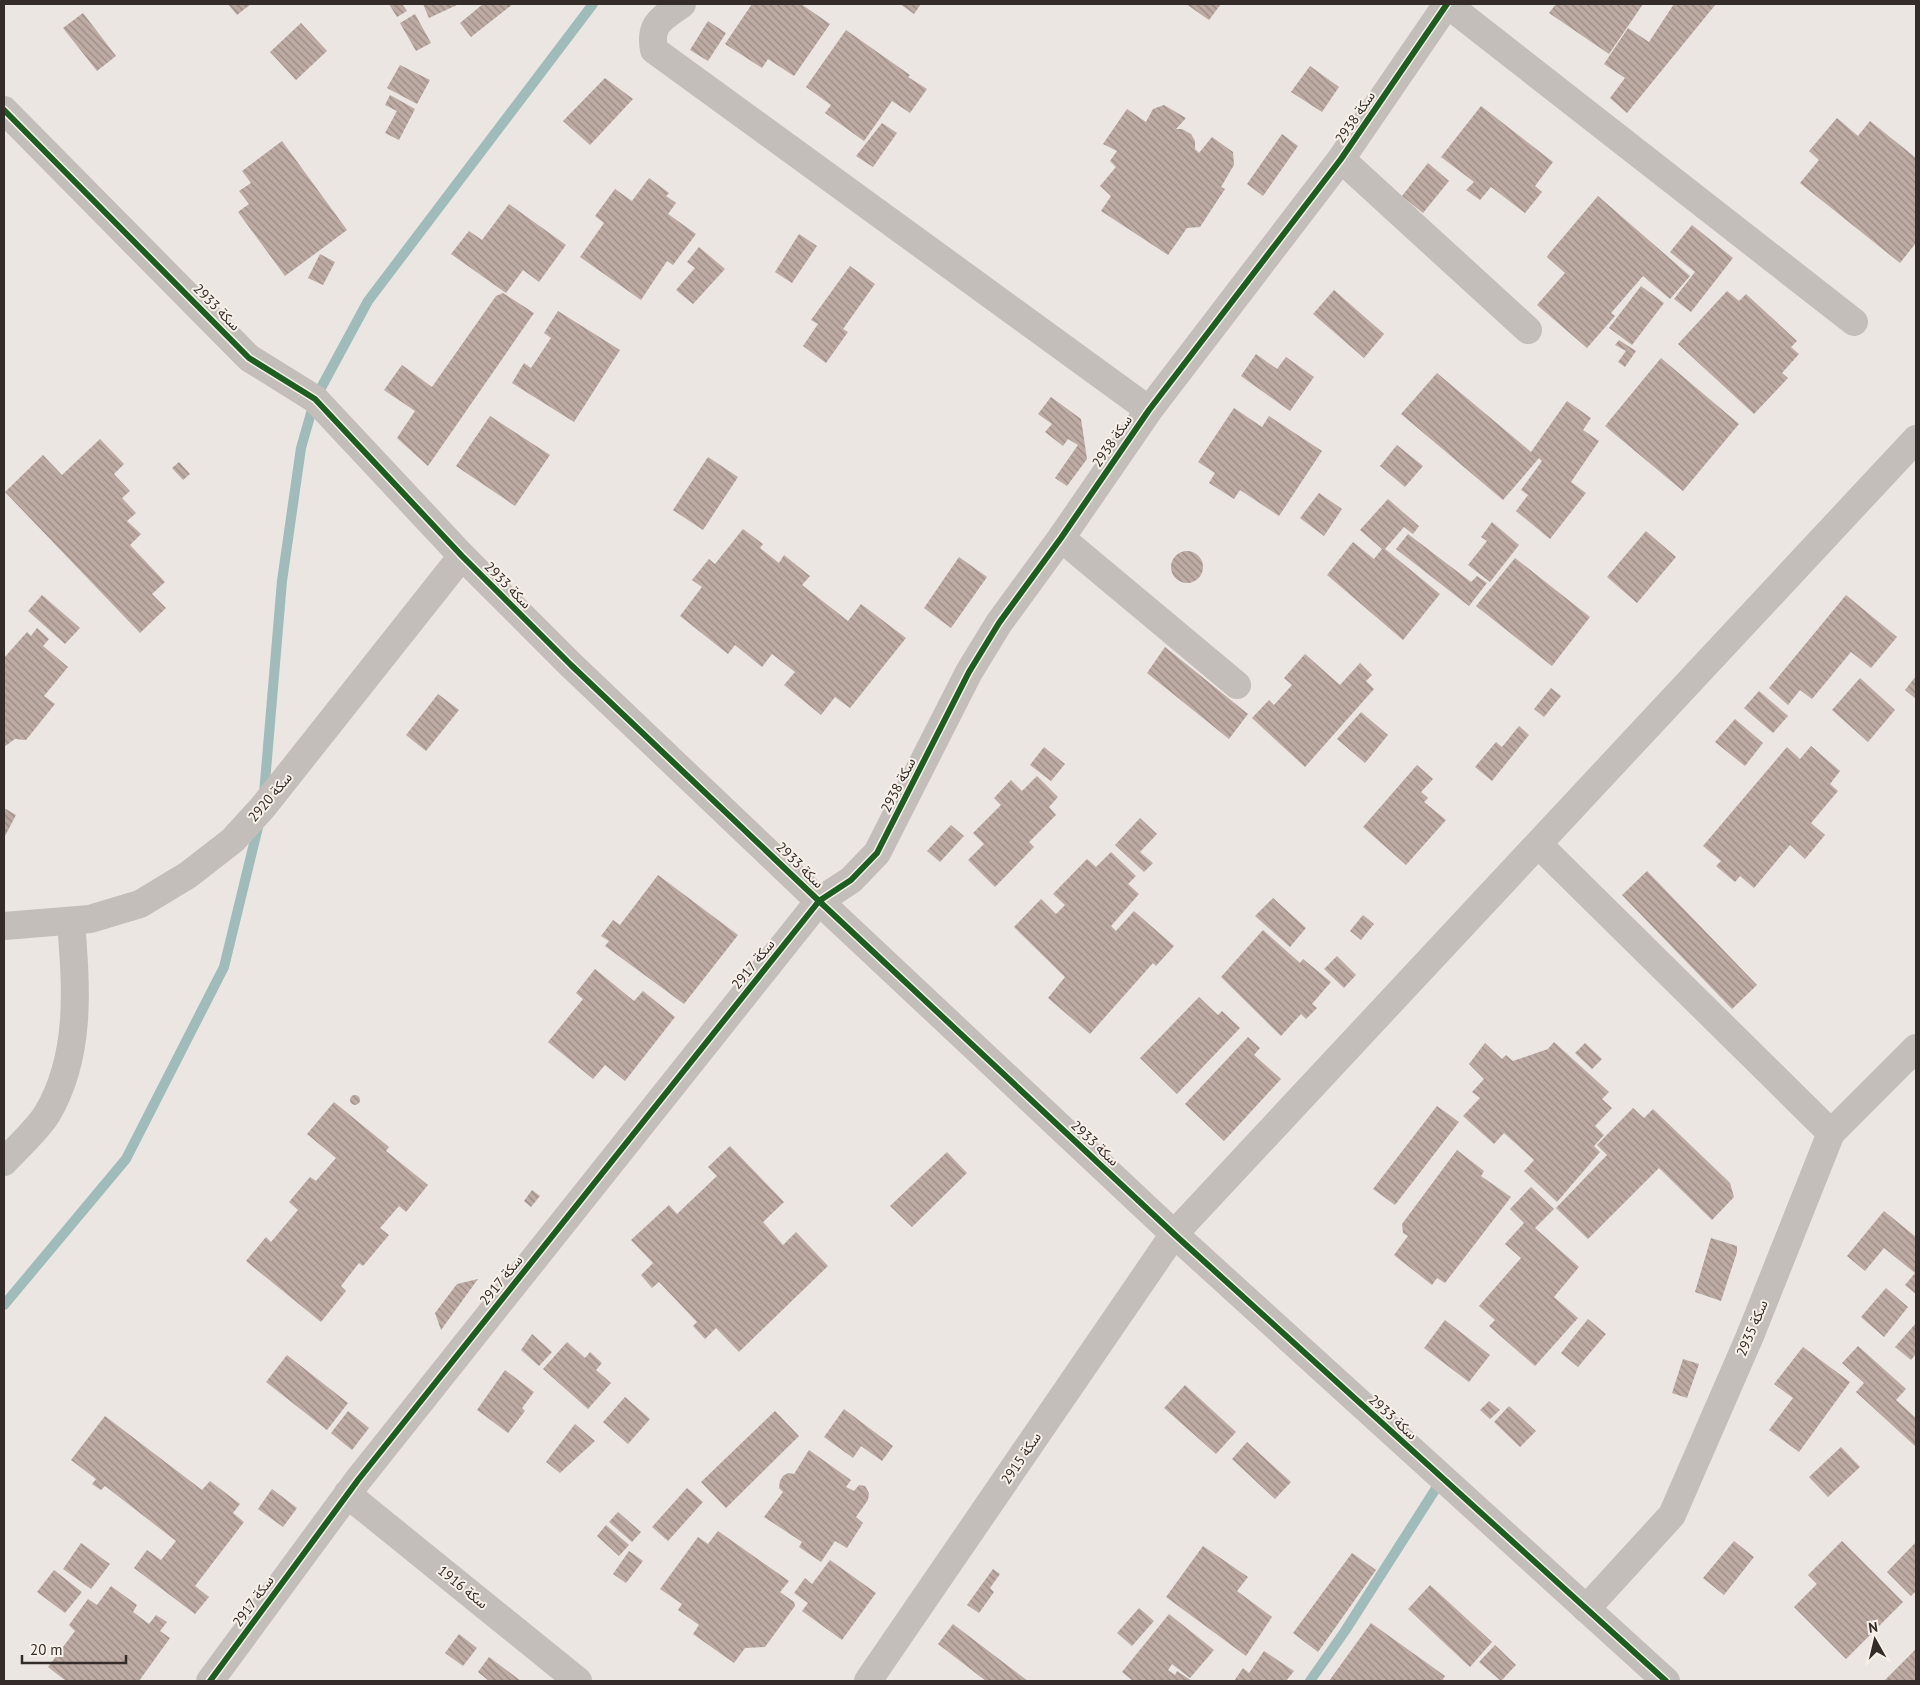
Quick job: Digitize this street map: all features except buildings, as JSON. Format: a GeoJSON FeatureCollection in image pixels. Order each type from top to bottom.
{"type":"FeatureCollection","features":[{"type":"Feature","properties":{"kind":"street"},"geometry":{"type":"LineString","coordinates":[[682,4],[656,24],[651,36],[654,50],[1149,410]]}},
{"type":"Feature","properties":{"kind":"street"},"geometry":{"type":"LineString","coordinates":[[1447,4],[1854,322]]}},
{"type":"Feature","properties":{"kind":"street","name":"سكة 2938"},"geometry":{"type":"LineString","coordinates":[[819,901],[851,880],[877,853],[979,656],[999,623],[1061,538],[1149,410],[1341,159],[1447,4]]}},
{"type":"Feature","properties":{"kind":"street","name":"سكة 2933"},"geometry":{"type":"LineString","coordinates":[[4,110],[250,358],[315,399],[462,556],[571,665],[819,901],[1174,1234],[1666,1681]]}},
{"type":"Feature","properties":{"kind":"street"},"geometry":{"type":"LineString","coordinates":[[1341,159],[1528,330]]}},
{"type":"Feature","properties":{"kind":"street","name":"سكة 2915"},"geometry":{"type":"LineString","coordinates":[[868,1681],[1174,1234],[1916,439]]}},
{"type":"Feature","properties":{"kind":"street"},"geometry":{"type":"LineString","coordinates":[[1061,538],[1237,685]]}},
{"type":"Feature","properties":{"kind":"street","name":"سكة 2920"},"geometry":{"type":"LineString","coordinates":[[4,926],[90,920],[140,904],[188,875],[233,840],[263,807],[462,556]]}},
{"type":"Feature","properties":{"kind":"street"},"geometry":{"type":"LineString","coordinates":[[1538,844],[1831,1133]]}},
{"type":"Feature","properties":{"kind":"street","name":"سكة 2917"},"geometry":{"type":"LineString","coordinates":[[210,1681],[347,1494],[819,901]]}},
{"type":"Feature","properties":{"kind":"street"},"geometry":{"type":"LineString","coordinates":[[4,1162],[46,1116],[66,1070],[72,1044],[76,1008],[71,921]]}},
{"type":"Feature","properties":{"kind":"street","name":"سكة 2935"},"geometry":{"type":"LineString","coordinates":[[1586,1609],[1672,1514],[1750,1336],[1831,1133],[1916,1048]]}},
{"type":"Feature","properties":{"kind":"street","name":"سكة 1916"},"geometry":{"type":"LineString","coordinates":[[347,1494],[578,1681]]}},
{"type":"Feature","properties":{"kind":"waterway"},"geometry":{"type":"LineString","coordinates":[[264,794],[282,581],[301,448],[315,399],[368,301],[593,4]]}},
{"type":"Feature","properties":{"kind":"waterway"},"geometry":{"type":"LineString","coordinates":[[4,1305],[126,1159],[224,967],[259,823]]}},
{"type":"Feature","properties":{"kind":"waterway"},"geometry":{"type":"LineString","coordinates":[[1310,1681],[1345,1631],[1442,1479]]}},
{"type":"Feature","properties":{"kind":"cycle path"},"geometry":{"type":"LineString","coordinates":[[210,1681],[358,1480],[819,901],[851,880],[877,853],[969,672],[999,623],[1061,538],[1149,410],[1341,159],[1447,4]]}},
{"type":"Feature","properties":{"kind":"cycle path"},"geometry":{"type":"LineString","coordinates":[[4,110],[249,358],[315,399],[462,556],[571,665],[819,901],[1174,1234],[1666,1681]]}}]}
